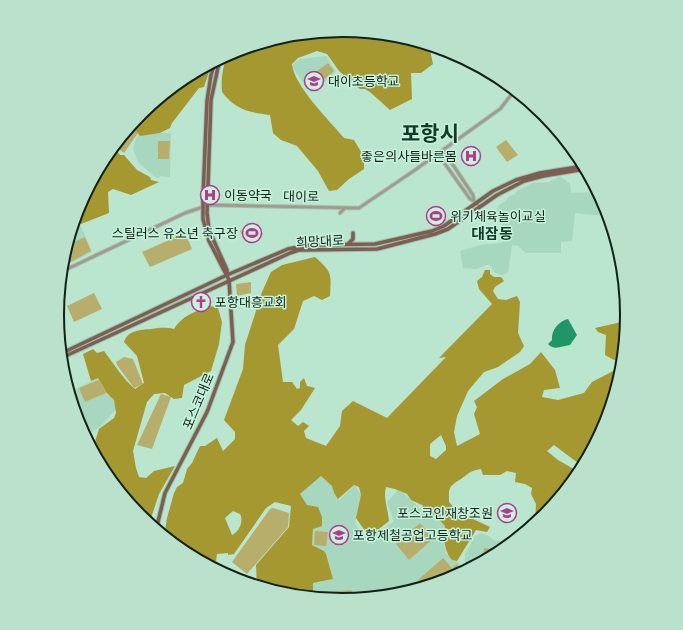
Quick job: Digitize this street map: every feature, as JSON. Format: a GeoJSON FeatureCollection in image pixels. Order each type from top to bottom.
{"type":"FeatureCollection","features":[{"type":"Feature","properties":{"kind":"main road","name":"포스코대로"},"geometry":{"type":"LineString","coordinates":[[158,524],[166,493],[207,412],[233,342],[229,280],[209,230],[205,206],[206,167],[215,68]]}},
{"type":"Feature","properties":{"kind":"main road","name":"포스코대로"},"geometry":{"type":"LineString","coordinates":[[214,72],[216,68]]}},
{"type":"Feature","properties":{"kind":"main road"},"geometry":{"type":"LineString","coordinates":[[576,167],[549,169],[547,173],[552,176],[579,171]]}},
{"type":"Feature","properties":{"kind":"main road","name":"희망대로"},"geometry":{"type":"LineString","coordinates":[[66,351],[276,254],[296,247],[310,245],[381,244],[432,230],[444,226],[475,202],[511,182],[527,176],[547,173]]}},
{"type":"Feature","properties":{"kind":"main road","name":"희망대로"},"geometry":{"type":"LineString","coordinates":[[67,355],[286,254],[299,250],[377,249],[448,229],[497,195],[519,183],[547,173]]}},
{"type":"Feature","properties":{"kind":"main road"},"geometry":{"type":"LineString","coordinates":[[348,244],[352,240],[353,233]]}},
{"type":"Feature","properties":{"kind":"main road"},"geometry":{"type":"LineString","coordinates":[[139,317],[141,322]]}},
{"type":"Feature","properties":{"kind":"main road"},"geometry":{"type":"LineString","coordinates":[[116,328],[118,332]]}},
{"type":"Feature","properties":{"kind":"street","name":"대이로"},"geometry":{"type":"LineString","coordinates":[[68,269],[185,213],[205,206],[245,205],[359,208],[438,154],[500,109],[512,94]]}},
{"type":"Feature","properties":{"kind":"street"},"geometry":{"type":"LineString","coordinates":[[443,150],[473,195],[475,202]]}},
{"type":"Feature","properties":{"kind":"street"},"geometry":{"type":"LineString","coordinates":[[438,154],[470,199],[480,207]]}},
{"type":"Feature","properties":{"kind":"street"},"geometry":{"type":"LineString","coordinates":[[340,213],[345,208]]}},
{"type":"Feature","properties":{"kind":"shaded area"},"geometry":{"type":"Polygon","coordinates":[[[342,37],[378,39],[413,46],[430,52],[433,64],[421,73],[411,73],[412,99],[390,110],[370,92],[365,89],[360,89],[339,71],[327,54],[317,51],[298,58],[292,64],[294,73],[305,92],[344,138],[354,140],[364,157],[364,169],[349,179],[337,190],[329,191],[318,171],[297,146],[281,140],[273,133],[270,115],[255,113],[243,109],[232,103],[222,92],[224,64],[252,52],[287,42],[305,39],[342,37]]]}},
{"type":"Feature","properties":{"kind":"shaded area","name":"대이초등학교"},"geometry":{"type":"Polygon","coordinates":[[[326,56],[336,72],[315,90],[308,89],[292,67],[295,62],[300,59],[326,56]]]}},
{"type":"Feature","properties":{"kind":"shaded area"},"geometry":{"type":"Polygon","coordinates":[[[328,63],[334,71],[315,87],[309,77],[328,63]]]}},
{"type":"Feature","properties":{"kind":"shaded area"},"geometry":{"type":"Polygon","coordinates":[[[209,71],[204,87],[199,88],[172,123],[170,128],[160,133],[140,136],[136,131],[133,130],[172,94],[209,71]]]}},
{"type":"Feature","properties":{"kind":"shaded area"},"geometry":{"type":"Polygon","coordinates":[[[134,130],[138,133],[124,153],[119,149],[134,130]]]}},
{"type":"Feature","properties":{"kind":"shaded area"},"geometry":{"type":"Polygon","coordinates":[[[171,133],[170,177],[161,176],[158,178],[154,176],[138,162],[133,149],[137,136],[171,133]]]}},
{"type":"Feature","properties":{"kind":"shaded area"},"geometry":{"type":"Polygon","coordinates":[[[506,140],[518,155],[507,162],[496,147],[506,140]]]}},
{"type":"Feature","properties":{"kind":"shaded area"},"geometry":{"type":"Polygon","coordinates":[[[158,141],[170,141],[169,159],[158,159],[158,141]]]}},
{"type":"Feature","properties":{"kind":"shaded area"},"geometry":{"type":"Polygon","coordinates":[[[117,151],[120,155],[124,155],[137,170],[150,177],[151,180],[159,182],[131,195],[113,189],[108,192],[109,213],[81,224],[79,222],[92,192],[117,151]]]}},
{"type":"Feature","properties":{"kind":"shaded area"},"geometry":{"type":"Polygon","coordinates":[[[560,176],[570,184],[571,193],[591,192],[601,216],[575,213],[572,241],[561,242],[561,253],[526,253],[518,246],[512,245],[508,273],[502,275],[495,273],[489,264],[476,269],[463,268],[460,251],[480,245],[501,243],[504,239],[506,230],[496,218],[499,205],[506,201],[509,196],[514,195],[517,191],[532,183],[549,182],[560,176]]]}},
{"type":"Feature","properties":{"kind":"shaded area"},"geometry":{"type":"Polygon","coordinates":[[[79,223],[92,252],[68,264],[79,223]]]}},
{"type":"Feature","properties":{"kind":"shaded area","name":"스틸러스 유소년 축구장"},"geometry":{"type":"Polygon","coordinates":[[[258,224],[263,235],[246,242],[240,231],[258,224]]]}},
{"type":"Feature","properties":{"kind":"shaded area"},"geometry":{"type":"Polygon","coordinates":[[[185,233],[192,249],[150,267],[142,252],[185,233]]]}},
{"type":"Feature","properties":{"kind":"shaded area"},"geometry":{"type":"Polygon","coordinates":[[[85,237],[91,251],[69,263],[69,261],[73,243],[85,237]]]}},
{"type":"Feature","properties":{"kind":"shaded area"},"geometry":{"type":"Polygon","coordinates":[[[315,257],[330,274],[330,296],[322,300],[314,296],[303,301],[294,329],[278,345],[283,382],[292,382],[297,389],[300,388],[300,382],[304,378],[307,386],[315,388],[301,410],[291,420],[298,426],[303,422],[309,426],[304,431],[306,438],[326,446],[340,426],[342,411],[353,401],[387,418],[446,357],[439,358],[492,304],[479,289],[477,281],[482,277],[485,270],[490,270],[490,274],[494,277],[501,277],[504,281],[495,287],[493,291],[498,299],[506,300],[517,296],[520,302],[518,333],[524,346],[520,352],[498,367],[484,372],[468,391],[457,416],[454,432],[457,446],[480,434],[474,414],[477,407],[474,401],[503,379],[530,364],[541,352],[555,370],[560,388],[544,390],[542,397],[558,400],[584,393],[592,382],[614,371],[605,404],[591,438],[577,462],[554,445],[547,451],[573,469],[551,498],[535,514],[536,504],[531,494],[532,488],[525,484],[515,482],[516,473],[507,471],[500,475],[483,475],[481,469],[470,472],[451,486],[449,490],[449,502],[458,512],[490,527],[487,532],[476,530],[457,561],[452,560],[447,552],[444,539],[445,526],[434,515],[426,511],[422,505],[411,500],[407,494],[386,487],[385,499],[389,521],[375,532],[365,531],[356,518],[361,495],[359,487],[354,485],[338,499],[332,486],[321,476],[300,494],[307,505],[318,507],[322,517],[322,526],[313,529],[312,545],[324,551],[326,554],[333,579],[313,583],[313,591],[287,588],[257,580],[256,565],[289,527],[291,506],[275,502],[266,508],[234,554],[217,554],[216,561],[218,563],[202,556],[165,530],[167,518],[174,493],[177,487],[183,483],[187,469],[192,463],[200,446],[205,446],[217,438],[223,451],[235,439],[235,432],[224,420],[243,369],[245,345],[262,292],[271,272],[282,265],[315,257]],[[441,435],[430,444],[430,456],[436,459],[446,450],[446,446],[441,435]],[[233,511],[225,518],[232,535],[239,529],[241,523],[240,514],[233,511]]]}},
{"type":"Feature","properties":{"kind":"shaded area"},"geometry":{"type":"Polygon","coordinates":[[[251,282],[251,293],[237,296],[236,284],[251,282]]]}},
{"type":"Feature","properties":{"kind":"shaded area"},"geometry":{"type":"Polygon","coordinates":[[[94,293],[102,309],[74,322],[67,306],[94,293]]]}},
{"type":"Feature","properties":{"kind":"shaded area"},"geometry":{"type":"Polygon","coordinates":[[[211,306],[218,308],[222,322],[219,344],[211,371],[184,385],[182,398],[174,399],[165,393],[154,394],[147,402],[133,451],[139,477],[146,478],[154,471],[175,466],[159,494],[151,518],[121,484],[110,469],[95,443],[99,429],[114,418],[116,413],[114,400],[106,392],[98,378],[91,381],[83,354],[93,349],[97,353],[104,351],[135,389],[144,383],[137,356],[124,342],[128,335],[135,331],[162,328],[174,329],[185,317],[211,306]]]}},
{"type":"Feature","properties":{"kind":"shaded area"},"geometry":{"type":"Polygon","coordinates":[[[568,319],[577,335],[570,345],[558,348],[550,346],[548,344],[552,340],[556,326],[568,319]]]}},
{"type":"Feature","properties":{"kind":"shaded area"},"geometry":{"type":"Polygon","coordinates":[[[620,322],[616,360],[605,355],[606,335],[598,332],[595,328],[620,322]]]}},
{"type":"Feature","properties":{"kind":"shaded area"},"geometry":{"type":"Polygon","coordinates":[[[124,357],[133,359],[143,384],[134,388],[117,365],[116,362],[124,357]]]}},
{"type":"Feature","properties":{"kind":"shaded area"},"geometry":{"type":"Polygon","coordinates":[[[98,378],[106,392],[114,400],[116,409],[100,427],[90,433],[74,390],[98,378]]]}},
{"type":"Feature","properties":{"kind":"shaded area"},"geometry":{"type":"Polygon","coordinates":[[[99,380],[106,393],[85,402],[79,388],[99,380]]]}},
{"type":"Feature","properties":{"kind":"shaded area"},"geometry":{"type":"Polygon","coordinates":[[[161,394],[171,397],[152,449],[137,445],[161,394]]]}},
{"type":"Feature","properties":{"kind":"shaded area"},"geometry":{"type":"Polygon","coordinates":[[[321,476],[333,486],[334,493],[339,500],[355,485],[361,495],[355,524],[369,541],[394,521],[387,502],[399,489],[423,511],[431,513],[445,526],[442,536],[446,553],[452,560],[457,561],[460,566],[431,578],[396,588],[378,591],[342,593],[313,591],[313,583],[333,579],[326,554],[324,551],[312,545],[313,529],[307,505],[300,494],[321,476]]]}},
{"type":"Feature","properties":{"kind":"shaded area"},"geometry":{"type":"Polygon","coordinates":[[[273,508],[289,513],[288,527],[247,574],[232,562],[270,509],[273,508]]]}},
{"type":"Feature","properties":{"kind":"shaded area"},"geometry":{"type":"Polygon","coordinates":[[[420,523],[434,538],[409,560],[396,544],[420,523]]]}},
{"type":"Feature","properties":{"kind":"shaded area"},"geometry":{"type":"Polygon","coordinates":[[[315,531],[328,532],[326,546],[314,545],[315,531]]]}},
{"type":"Feature","properties":{"kind":"shaded area"},"geometry":{"type":"Polygon","coordinates":[[[481,533],[494,540],[502,542],[465,564],[465,554],[475,536],[481,533]]]}},
{"type":"Feature","properties":{"kind":"shaded area"},"geometry":{"type":"Polygon","coordinates":[[[484,548],[492,549],[484,554],[484,548]]]}},
{"type":"Feature","properties":{"kind":"shaded area"},"geometry":{"type":"Polygon","coordinates":[[[443,558],[453,569],[419,582],[418,580],[443,558]]]}},
{"type":"Feature","properties":{"kind":"shaded area"},"geometry":{"type":"Polygon","coordinates":[[[457,564],[459,567],[454,569],[453,567],[457,564]]]}},
{"type":"Feature","properties":{"kind":"shaded area"},"geometry":{"type":"Polygon","coordinates":[[[351,590],[352,592],[342,593],[327,592],[351,590]]]}},
{"type":"Feature","properties":{"kind":"place","name":"대이초등학교"},"geometry":{"type":"Point","coordinates":[314,81]}},
{"type":"Feature","properties":{"kind":"place","name":"좋은의사들바른몸"},"geometry":{"type":"Point","coordinates":[471,156]}},
{"type":"Feature","properties":{"kind":"place","name":"이동약국"},"geometry":{"type":"Point","coordinates":[210,195]}},
{"type":"Feature","properties":{"kind":"place","name":"위키체육놀이교실"},"geometry":{"type":"Point","coordinates":[436,216]}},
{"type":"Feature","properties":{"kind":"place","name":"스틸러스 유소년 축구장"},"geometry":{"type":"Point","coordinates":[252,233]}},
{"type":"Feature","properties":{"kind":"place","name":"포항대흥교회"},"geometry":{"type":"Point","coordinates":[201,302]}},
{"type":"Feature","properties":{"kind":"place","name":"포스코인재창조원"},"geometry":{"type":"Point","coordinates":[507,513]}},
{"type":"Feature","properties":{"kind":"place","name":"포항제철공업고등학교"},"geometry":{"type":"Point","coordinates":[339,535]}},
{"type":"Feature","properties":{"kind":"district","name":"포항시"},"geometry":{"type":"Point","coordinates":[430,134]}},
{"type":"Feature","properties":{"kind":"district","name":"대잠동"},"geometry":{"type":"Point","coordinates":[492,234]}}]}
